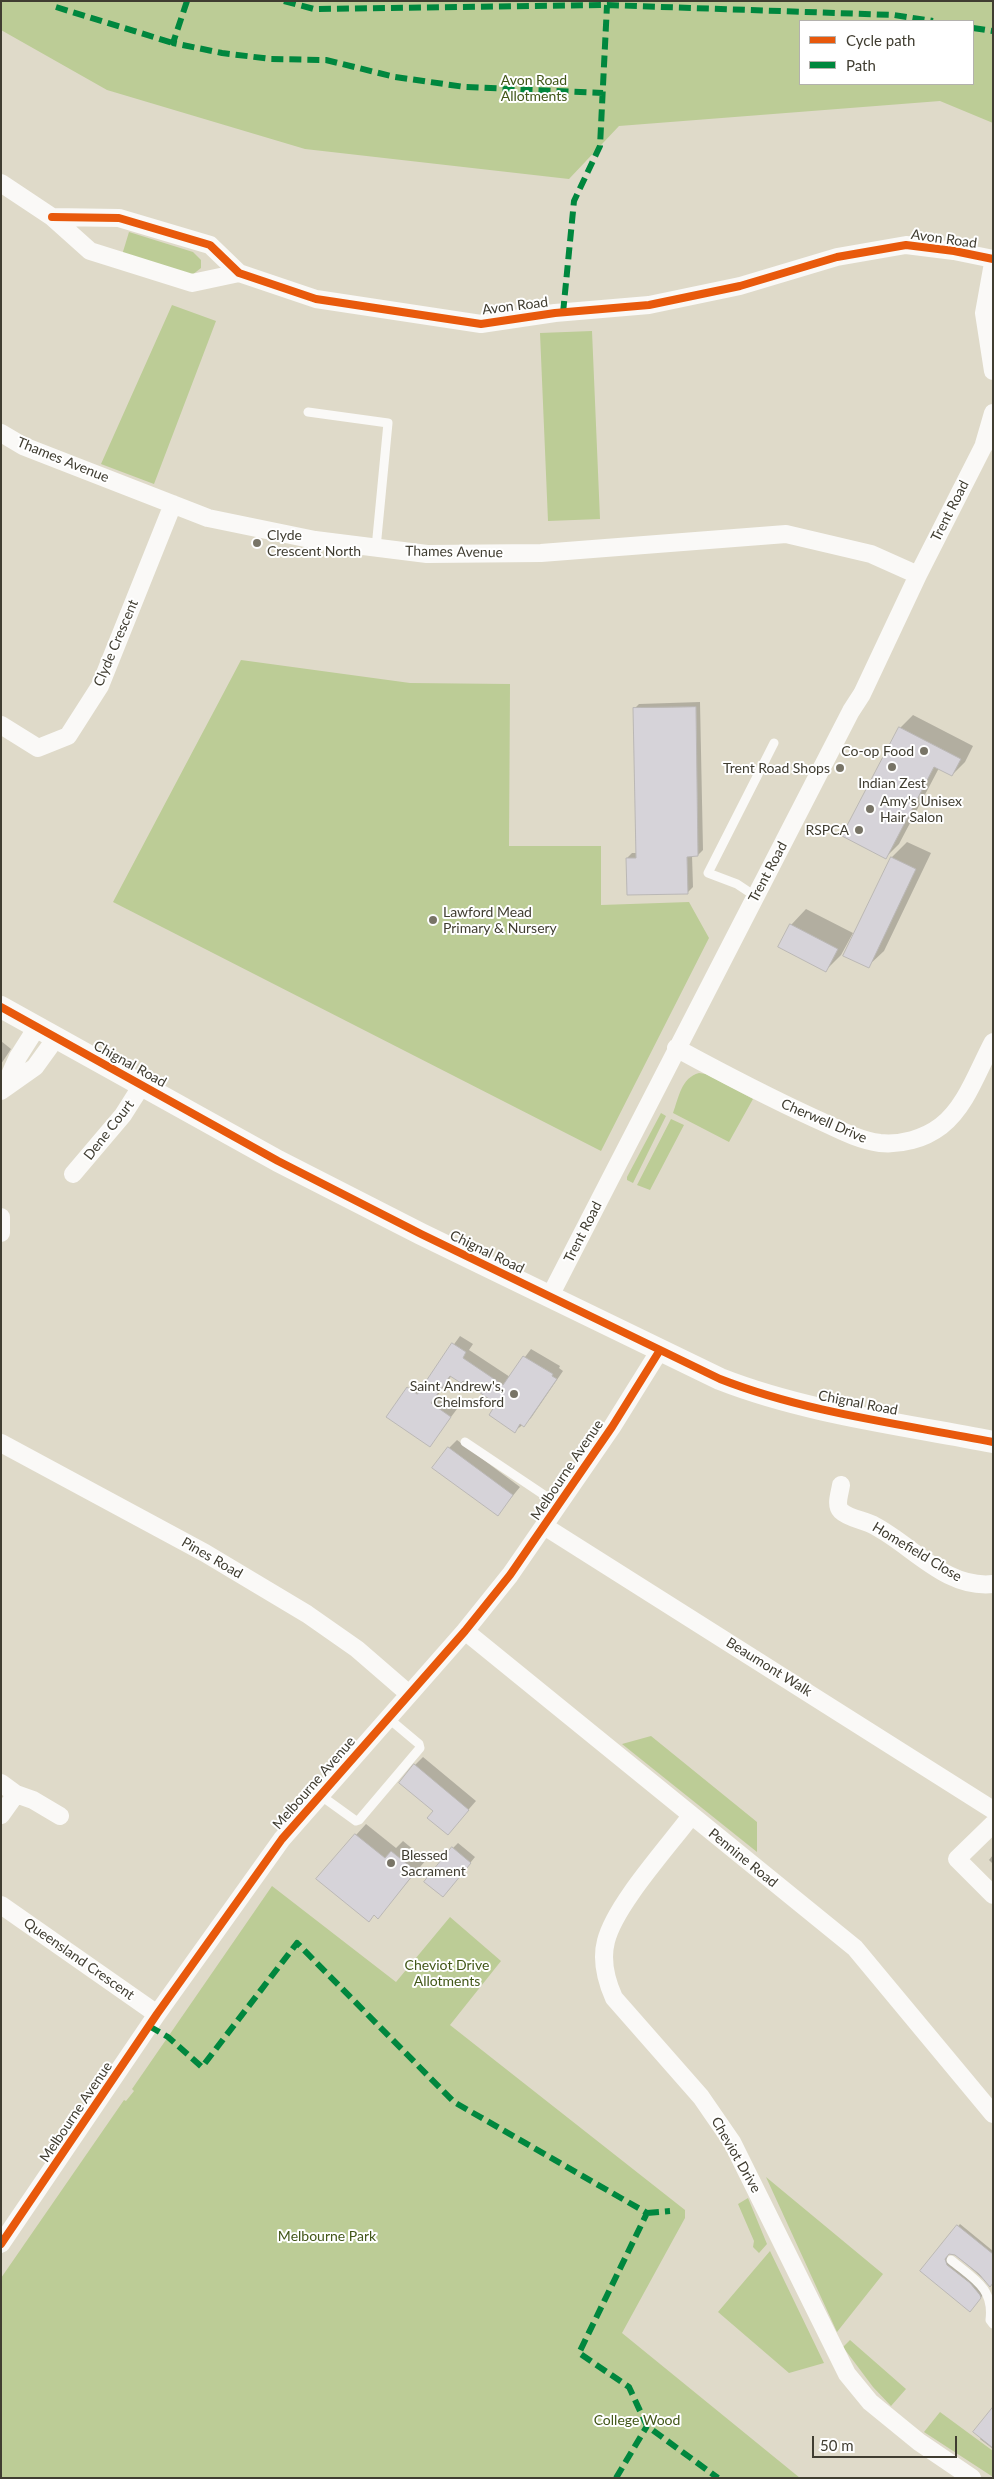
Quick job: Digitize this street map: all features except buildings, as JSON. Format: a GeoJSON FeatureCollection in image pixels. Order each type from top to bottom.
{"type":"FeatureCollection","features":[{"type":"Feature","properties":{"kind":"street"},"geometry":{"type":"LineString","coordinates":[[1,183],[52,217],[90,251],[192,283],[239,273]]}},
{"type":"Feature","properties":{"kind":"street","name":"Avon Road"},"geometry":{"type":"LineString","coordinates":[[52,217],[119,218],[210,245],[239,273],[316,299],[480,324],[555,314],[649,305],[740,286],[837,257],[906,245],[954,251],[993,259]]}},
{"type":"Feature","properties":{"kind":"street"},"geometry":{"type":"LineString","coordinates":[[993,264],[984,313],[993,371]]}},
{"type":"Feature","properties":{"kind":"street","name":"Trent Road"},"geometry":{"type":"LineString","coordinates":[[550,1296],[850,711],[862,694],[918,575],[988,440],[993,412]]}},
{"type":"Feature","properties":{"kind":"street","name":"Thames Avenue"},"geometry":{"type":"LineString","coordinates":[[1,433],[23,446],[208,518],[315,540],[426,554],[541,553],[786,534],[871,554],[918,575]]}},
{"type":"Feature","properties":{"kind":"street","name":"Clyde Crescent"},"geometry":{"type":"LineString","coordinates":[[1,725],[38,748],[68,736],[100,686],[173,504]]}},
{"type":"Feature","properties":{"kind":"street","name":"Chignal Road"},"geometry":{"type":"LineString","coordinates":[[1,1007],[278,1161],[720,1379],[770,1397],[852,1416],[993,1442]]}},
{"type":"Feature","properties":{"kind":"street"},"geometry":{"type":"LineString","coordinates":[[3,1089],[18,1057],[36,1027]]}},
{"type":"Feature","properties":{"kind":"street"},"geometry":{"type":"LineString","coordinates":[[3,1089],[35,1067],[56,1038]]}},
{"type":"Feature","properties":{"kind":"street","name":"Cherwell Drive"},"geometry":{"type":"LineString","coordinates":[[676,1048],[758,1092],[850,1134],[880,1143],[898,1143],[929,1133],[951,1117],[963,1100],[993,1042]]}},
{"type":"Feature","properties":{"kind":"street","name":"Dene Court"},"geometry":{"type":"LineString","coordinates":[[73,1174],[123,1115],[142,1085]]}},
{"type":"Feature","properties":{"kind":"street"},"geometry":{"type":"LineString","coordinates":[[1,1217],[1,1233]]}},
{"type":"Feature","properties":{"kind":"street","name":"Melbourne Avenue"},"geometry":{"type":"LineString","coordinates":[[1,2244],[157,2014],[282,1839],[464,1631],[510,1574],[623,1411],[660,1350]]}},
{"type":"Feature","properties":{"kind":"street","name":"Pines Road"},"geometry":{"type":"LineString","coordinates":[[1,1443],[205,1554],[307,1614],[357,1649],[408,1694]]}},
{"type":"Feature","properties":{"kind":"street","name":"Homefield Close"},"geometry":{"type":"LineString","coordinates":[[841,1485],[838,1504],[839,1509],[845,1514],[876,1526],[954,1578],[970,1584],[993,1584]]}},
{"type":"Feature","properties":{"kind":"street","name":"Beaumont Walk"},"geometry":{"type":"LineString","coordinates":[[544,1526],[993,1810]]}},
{"type":"Feature","properties":{"kind":"street","name":"Pennine Road"},"geometry":{"type":"LineString","coordinates":[[464,1631],[855,1948],[993,2114]]}},
{"type":"Feature","properties":{"kind":"street"},"geometry":{"type":"LineString","coordinates":[[1,1783],[16,1794],[33,1800],[60,1816]]}},
{"type":"Feature","properties":{"kind":"street"},"geometry":{"type":"LineString","coordinates":[[1,1815],[16,1794]]}},
{"type":"Feature","properties":{"kind":"street","name":"Cheviot Drive"},"geometry":{"type":"LineString","coordinates":[[691,1816],[616,1915],[606,1942],[606,1981],[614,1998],[701,2097],[732,2142],[763,2201],[825,2334],[846,2374],[870,2402],[919,2442],[972,2478]]}},
{"type":"Feature","properties":{"kind":"street"},"geometry":{"type":"LineString","coordinates":[[993,1824],[957,1859],[993,1895]]}},
{"type":"Feature","properties":{"kind":"street","name":"Queensland Crescent"},"geometry":{"type":"LineString","coordinates":[[1,1905],[157,2014]]}},
{"type":"Feature","properties":{"kind":"lane"},"geometry":{"type":"LineString","coordinates":[[308,412],[388,423],[376,548]]}},
{"type":"Feature","properties":{"kind":"lane"},"geometry":{"type":"LineString","coordinates":[[755,896],[737,884],[708,873],[774,743]]}},
{"type":"Feature","properties":{"kind":"lane"},"geometry":{"type":"LineString","coordinates":[[465,1442],[558,1505]]}},
{"type":"Feature","properties":{"kind":"lane"},"geometry":{"type":"LineString","coordinates":[[320,1795],[356,1821],[359,1820],[420,1748],[419,1744],[388,1718]]}},
{"type":"Feature","properties":{"kind":"lane"},"geometry":{"type":"LineString","coordinates":[[951,2260],[984,2289],[992,2303],[990,2320],[993,2324]]}},
{"type":"Feature","properties":{"kind":"green space","name":"Avon Road Allotments"},"geometry":{"type":"Polygon","coordinates":[[[1,1],[993,1],[993,123],[940,101],[619,126],[569,179],[305,149],[107,90],[1,30],[1,1]]]}},
{"type":"Feature","properties":{"kind":"green space"},"geometry":{"type":"Polygon","coordinates":[[[129,232],[193,252],[201,260],[201,268],[192,275],[122,255],[129,232]]]}},
{"type":"Feature","properties":{"kind":"green space"},"geometry":{"type":"Polygon","coordinates":[[[172,305],[216,321],[154,484],[101,464],[172,305]]]}},
{"type":"Feature","properties":{"kind":"green space"},"geometry":{"type":"Polygon","coordinates":[[[592,331],[600,519],[548,521],[540,333],[592,331]]]}},
{"type":"Feature","properties":{"kind":"green space","name":"Lawford Mead Primary & Nursery"},"geometry":{"type":"Polygon","coordinates":[[[241,660],[410,683],[510,684],[509,846],[601,846],[601,905],[689,902],[709,938],[601,1151],[113,902],[241,660]]]}},
{"type":"Feature","properties":{"kind":"green space"},"geometry":{"type":"Polygon","coordinates":[[[699,1073],[706,1074],[753,1099],[729,1142],[673,1113],[684,1084],[693,1075],[699,1073]]]}},
{"type":"Feature","properties":{"kind":"green space"},"geometry":{"type":"Polygon","coordinates":[[[661,1113],[666,1116],[633,1183],[627,1180],[627,1177],[661,1113]]]}},
{"type":"Feature","properties":{"kind":"green space"},"geometry":{"type":"Polygon","coordinates":[[[671,1119],[684,1125],[650,1190],[637,1185],[671,1119]]]}},
{"type":"Feature","properties":{"kind":"green space"},"geometry":{"type":"Polygon","coordinates":[[[651,1736],[757,1822],[757,1852],[622,1744],[651,1736]]]}},
{"type":"Feature","properties":{"kind":"green space","name":"Melbourne Park"},"geometry":{"type":"Polygon","coordinates":[[[272,1886],[396,1982],[450,1917],[501,1961],[450,2025],[685,2210],[685,2218],[622,2333],[800,2478],[1,2478],[1,2278],[124,2100],[126,2101],[134,2091],[132,2089],[272,1886]]]}},
{"type":"Feature","properties":{"kind":"green space"},"geometry":{"type":"Polygon","coordinates":[[[766,2177],[883,2274],[837,2332],[766,2177]]]}},
{"type":"Feature","properties":{"kind":"green space"},"geometry":{"type":"Polygon","coordinates":[[[748,2198],[767,2244],[759,2253],[753,2247],[754,2241],[738,2204],[748,2198]]]}},
{"type":"Feature","properties":{"kind":"green space"},"geometry":{"type":"Polygon","coordinates":[[[770,2251],[824,2363],[789,2373],[718,2312],[770,2251]]]}},
{"type":"Feature","properties":{"kind":"green space"},"geometry":{"type":"Polygon","coordinates":[[[850,2340],[906,2389],[891,2406],[873,2387],[843,2347],[850,2340]]]}},
{"type":"Feature","properties":{"kind":"green space"},"geometry":{"type":"Polygon","coordinates":[[[940,2412],[993,2451],[993,2477],[924,2432],[940,2412]]]}},
{"type":"Feature","properties":{"kind":"marked path"},"geometry":{"type":"LineString","coordinates":[[187,1],[173,43],[222,53],[271,59],[326,60],[395,77],[465,87],[603,93]]}},
{"type":"Feature","properties":{"kind":"marked path"},"geometry":{"type":"LineString","coordinates":[[284,1],[314,9],[607,5],[894,15],[926,20]]}},
{"type":"Feature","properties":{"kind":"marked path"},"geometry":{"type":"LineString","coordinates":[[563,313],[574,201],[600,146],[607,5]]}},
{"type":"Feature","properties":{"kind":"marked path"},"geometry":{"type":"LineString","coordinates":[[56,7],[173,43]]}},
{"type":"Feature","properties":{"kind":"marked path"},"geometry":{"type":"LineString","coordinates":[[974,28],[993,31]]}},
{"type":"Feature","properties":{"kind":"marked path"},"geometry":{"type":"LineString","coordinates":[[149,2026],[168,2037],[202,2067],[297,1943],[454,2102],[647,2213],[579,2353],[629,2387],[647,2426],[718,2478]]}},
{"type":"Feature","properties":{"kind":"marked path"},"geometry":{"type":"LineString","coordinates":[[647,2213],[670,2211]]}},
{"type":"Feature","properties":{"kind":"marked path"},"geometry":{"type":"LineString","coordinates":[[616,2478],[647,2426]]}},
{"type":"Feature","properties":{"kind":"cycle path"},"geometry":{"type":"LineString","coordinates":[[52,217],[119,218],[210,245],[239,273],[316,299],[481,324],[555,313],[649,305],[740,286],[837,257],[906,245],[954,251],[993,259]]}},
{"type":"Feature","properties":{"kind":"cycle path"},"geometry":{"type":"LineString","coordinates":[[1,1007],[278,1161],[421,1234],[720,1379],[753,1391],[821,1409],[993,1442]]}},
{"type":"Feature","properties":{"kind":"cycle path"},"geometry":{"type":"LineString","coordinates":[[1,2244],[157,2014],[282,1839],[465,1631],[510,1575],[612,1427],[660,1350]]}},
{"type":"Feature","properties":{"kind":"place","name":"Clyde Crescent North"},"geometry":{"type":"Point","coordinates":[257,543]}},
{"type":"Feature","properties":{"kind":"place","name":"Co-op Food"},"geometry":{"type":"Point","coordinates":[924,751]}},
{"type":"Feature","properties":{"kind":"place","name":"Indian Zest"},"geometry":{"type":"Point","coordinates":[892,767]}},
{"type":"Feature","properties":{"kind":"place","name":"Trent Road Shops"},"geometry":{"type":"Point","coordinates":[840,768]}},
{"type":"Feature","properties":{"kind":"place","name":"Amy's Unisex Hair Salon"},"geometry":{"type":"Point","coordinates":[870,809]}},
{"type":"Feature","properties":{"kind":"place","name":"RSPCA"},"geometry":{"type":"Point","coordinates":[859,830]}},
{"type":"Feature","properties":{"kind":"place","name":"Lawford Mead Primary & Nursery"},"geometry":{"type":"Point","coordinates":[433,920]}},
{"type":"Feature","properties":{"kind":"place","name":"Saint Andrew's, Chelmsford"},"geometry":{"type":"Point","coordinates":[514,1394]}},
{"type":"Feature","properties":{"kind":"place","name":"Blessed Sacrament"},"geometry":{"type":"Point","coordinates":[391,1863]}},
{"type":"Feature","properties":{"kind":"park label","name":"Cheviot Drive Allotments"},"geometry":{"type":"Point","coordinates":[447,1974]}},
{"type":"Feature","properties":{"kind":"park label","name":"College Wood"},"geometry":{"type":"Point","coordinates":[637,2420]}}]}
